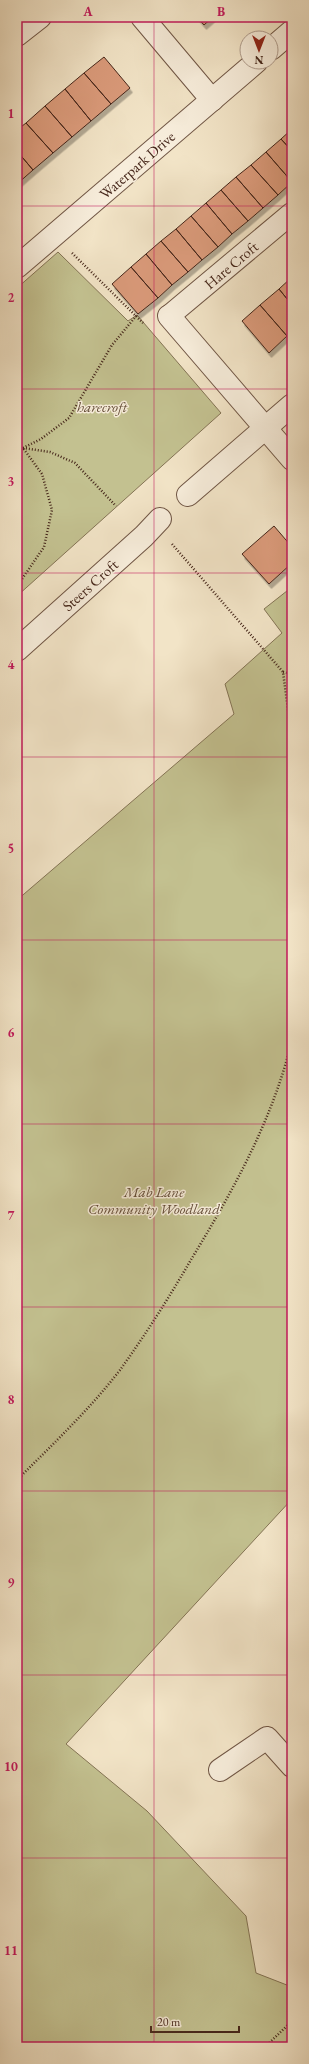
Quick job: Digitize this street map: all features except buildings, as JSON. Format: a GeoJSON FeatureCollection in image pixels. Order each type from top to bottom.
{"type":"FeatureCollection","features":[{"type":"Feature","properties":{"kind":"street"},"geometry":{"type":"LineString","coordinates":[[17,35],[40,17]]}},
{"type":"Feature","properties":{"kind":"street"},"geometry":{"type":"LineString","coordinates":[[142,17],[212,100]]}},
{"type":"Feature","properties":{"kind":"street"},"geometry":{"type":"LineString","coordinates":[[279,42],[292,31]]}},
{"type":"Feature","properties":{"kind":"street","name":"Waterpark Drive"},"geometry":{"type":"LineString","coordinates":[[17,267],[247,70]]}},
{"type":"Feature","properties":{"kind":"street","name":"Hare Croft"},"geometry":{"type":"LineString","coordinates":[[169,316],[292,213]]}},
{"type":"Feature","properties":{"kind":"street"},"geometry":{"type":"LineString","coordinates":[[169,316],[292,459]]}},
{"type":"Feature","properties":{"kind":"street"},"geometry":{"type":"LineString","coordinates":[[188,495],[292,406]]}},
{"type":"Feature","properties":{"kind":"street","name":"Steers Croft"},"geometry":{"type":"LineString","coordinates":[[17,650],[144,536],[157,522]]}},
{"type":"Feature","properties":{"kind":"street"},"geometry":{"type":"LineString","coordinates":[[220,1770],[268,1738],[292,1766]]}},
{"type":"Feature","properties":{"kind":"path"},"geometry":{"type":"LineString","coordinates":[[54,236],[136,315],[151,332],[169,316]]}},
{"type":"Feature","properties":{"kind":"path"},"geometry":{"type":"LineString","coordinates":[[23,448],[42,439],[69,418],[112,345],[136,315]]}},
{"type":"Feature","properties":{"kind":"path"},"geometry":{"type":"LineString","coordinates":[[17,447],[50,452],[75,463],[116,506]]}},
{"type":"Feature","properties":{"kind":"path"},"geometry":{"type":"LineString","coordinates":[[17,582],[22,579],[44,547],[52,510],[42,474],[23,448]]}},
{"type":"Feature","properties":{"kind":"path"},"geometry":{"type":"LineString","coordinates":[[157,522],[283,672],[289,717],[289,732],[292,744]]}},
{"type":"Feature","properties":{"kind":"path"},"geometry":{"type":"LineString","coordinates":[[283,672],[292,674]]}},
{"type":"Feature","properties":{"kind":"path"},"geometry":{"type":"LineString","coordinates":[[289,717],[292,712]]}},
{"type":"Feature","properties":{"kind":"path"},"geometry":{"type":"LineString","coordinates":[[17,1480],[85,1410],[119,1370],[170,1295],[218,1216],[267,1121],[278,1092],[292,1040]]}},
{"type":"Feature","properties":{"kind":"path"},"geometry":{"type":"LineString","coordinates":[[265,2047],[292,2021]]}},
{"type":"Feature","properties":{"kind":"green space","name":"harecroft"},"geometry":{"type":"Polygon","coordinates":[[[58,252],[128,321],[137,315],[221,413],[17,596],[17,288],[58,252]]]}},
{"type":"Feature","properties":{"kind":"green space","name":"Mab Lane Community Woodland"},"geometry":{"type":"Polygon","coordinates":[[[292,587],[292,1499],[66,1744],[147,1811],[246,1916],[256,1973],[292,1987],[292,2047],[17,2047],[17,900],[234,714],[225,684],[282,633],[264,609],[292,587]]]}}]}
